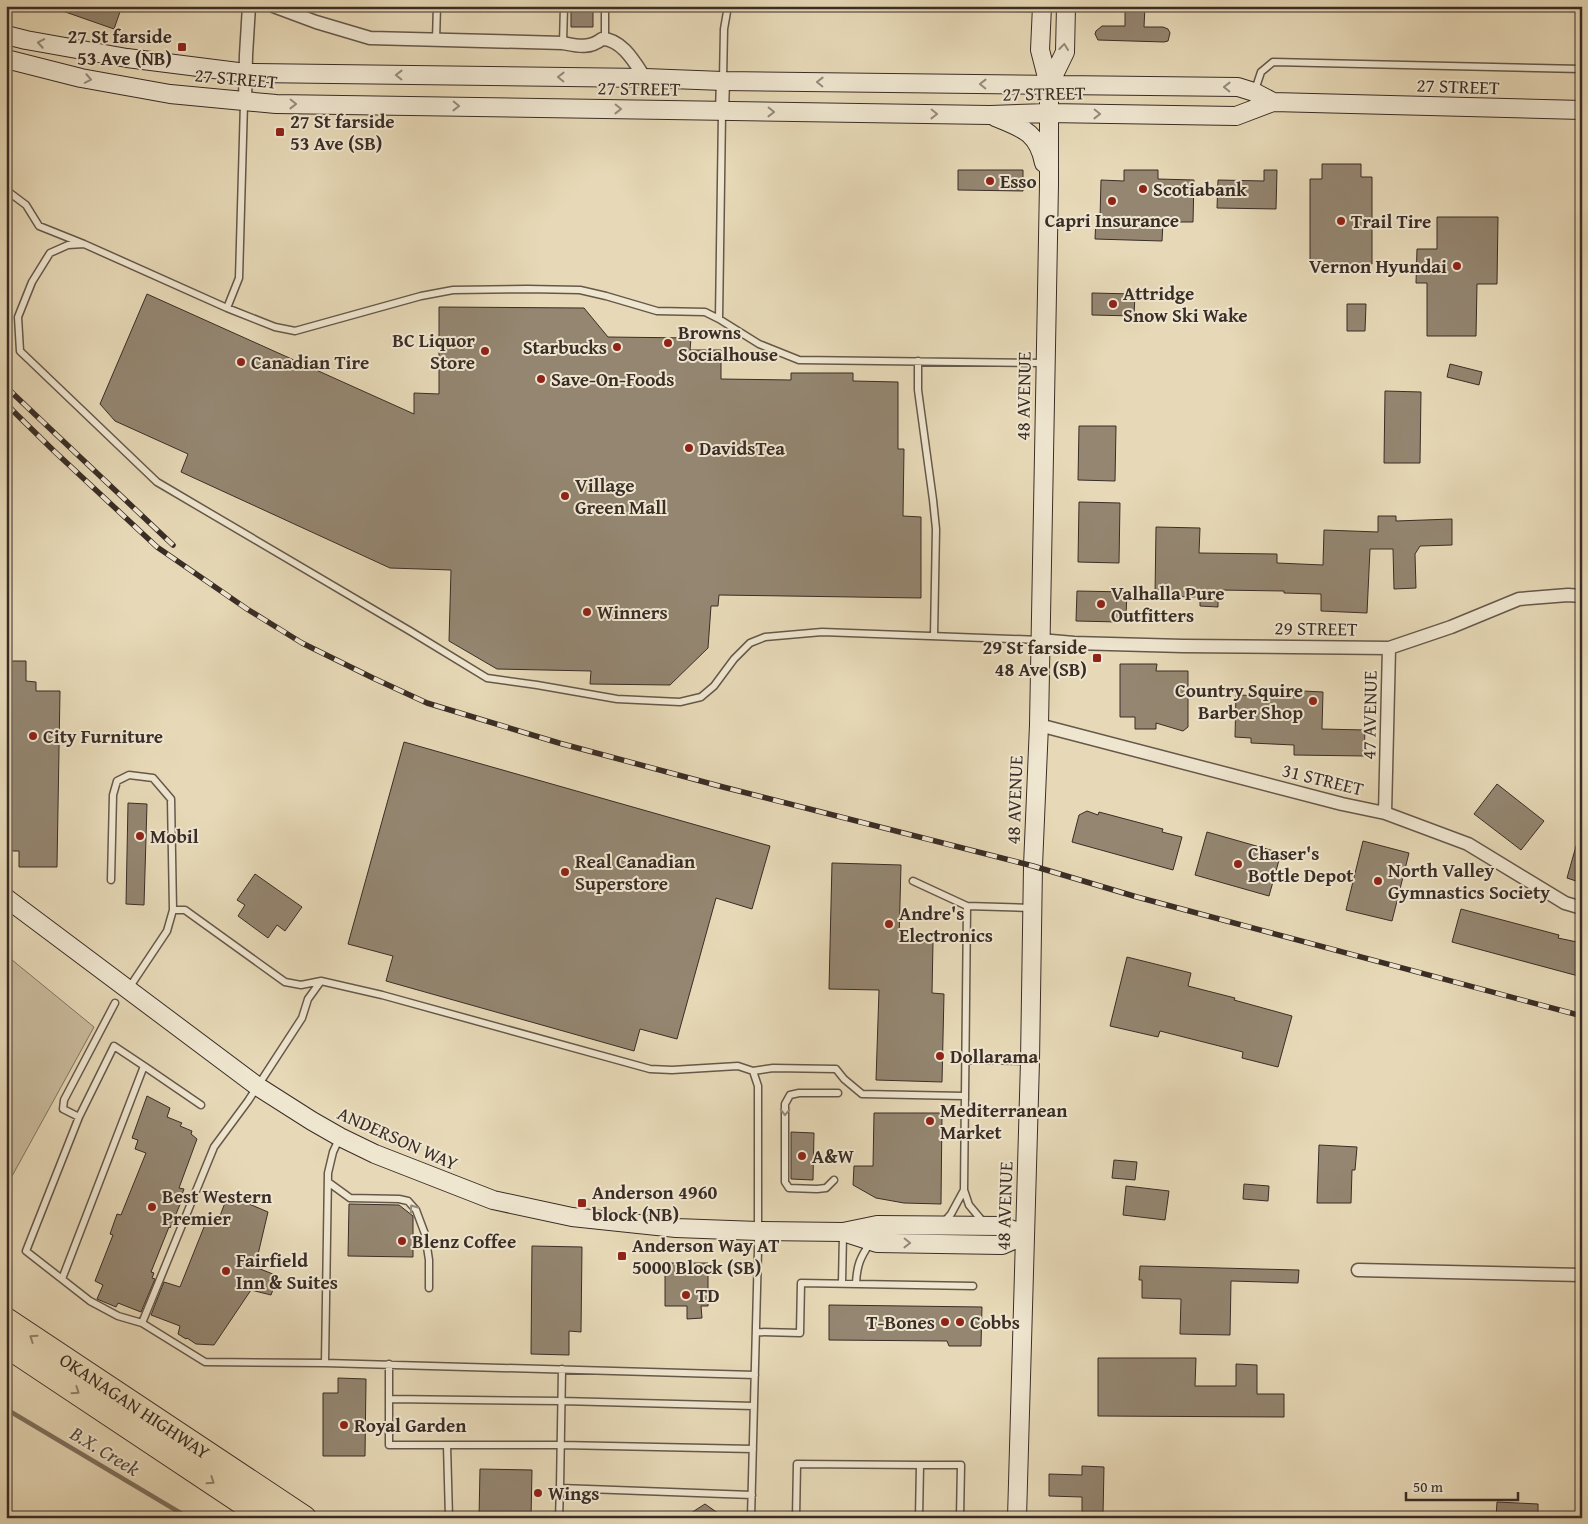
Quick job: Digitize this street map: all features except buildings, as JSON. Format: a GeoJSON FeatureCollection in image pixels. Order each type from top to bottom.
{"type":"FeatureCollection","features":[{"type":"Feature","properties":{"kind":"highway","name":"OKANAGAN HIGHWAY"},"geometry":{"type":"LineString","coordinates":[[6,1320],[260,1505]]}},
{"type":"Feature","properties":{"kind":"highway","name":"OKANAGAN HIGHWAY"},"geometry":{"type":"LineString","coordinates":[[6,1345],[260,1505]]}},
{"type":"Feature","properties":{"kind":"highway"},"geometry":{"type":"LineString","coordinates":[[260,1505],[304,1518]]}},
{"type":"Feature","properties":{"kind":"main road","name":"48 AVENUE"},"geometry":{"type":"LineString","coordinates":[[1049,85],[1065,52],[1066,6]]}},
{"type":"Feature","properties":{"kind":"main road","name":"48 AVENUE"},"geometry":{"type":"LineString","coordinates":[[1017,1518],[1039,725],[1048,184],[1049,85],[1040,50],[1042,7]]}},
{"type":"Feature","properties":{"kind":"main road","name":"27 STREET"},"geometry":{"type":"LineString","coordinates":[[6,35],[127,58],[246,73],[1238,87],[1254,92],[1273,102]]}},
{"type":"Feature","properties":{"kind":"main road","name":"27 STREET"},"geometry":{"type":"LineString","coordinates":[[6,59],[81,78],[170,94],[286,104],[990,115],[1048,113],[1236,116],[1273,102],[1582,110]]}},
{"type":"Feature","properties":{"kind":"main road"},"geometry":{"type":"LineString","coordinates":[[990,115],[1027,131],[1041,148],[1048,184]]}},
{"type":"Feature","properties":{"kind":"main road","name":"ANDERSON WAY"},"geometry":{"type":"LineString","coordinates":[[6,898],[257,1086],[340,1137],[383,1158],[493,1200],[572,1217],[676,1228],[843,1232],[876,1224],[1002,1226],[1025,1235]]}},
{"type":"Feature","properties":{"kind":"main road","name":"ANDERSON WAY"},"geometry":{"type":"LineString","coordinates":[[843,1232],[877,1243],[1002,1245],[1025,1235]]}},
{"type":"Feature","properties":{"kind":"street"},"geometry":{"type":"LineString","coordinates":[[244,101],[249,6]]}},
{"type":"Feature","properties":{"kind":"street"},"geometry":{"type":"LineString","coordinates":[[273,6],[316,22],[370,38],[563,43],[577,46],[594,46],[602,39],[610,39],[631,57],[645,78]]}},
{"type":"Feature","properties":{"kind":"street"},"geometry":{"type":"LineString","coordinates":[[722,111],[723,81]]}},
{"type":"Feature","properties":{"kind":"street","name":"29 STREET"},"geometry":{"type":"LineString","coordinates":[[1040,640],[1074,643],[1183,646],[1389,648],[1451,627],[1519,599],[1568,595],[1582,596]]}},
{"type":"Feature","properties":{"kind":"street","name":"47 AVENUE"},"geometry":{"type":"LineString","coordinates":[[1386,813],[1389,648]]}},
{"type":"Feature","properties":{"kind":"street","name":"31 STREET"},"geometry":{"type":"LineString","coordinates":[[1039,725],[1342,804],[1386,813],[1468,844],[1565,903],[1582,908]]}},
{"type":"Feature","properties":{"kind":"street"},"geometry":{"type":"LineString","coordinates":[[1358,1270],[1582,1275]]}},
{"type":"Feature","properties":{"kind":"lane"},"geometry":{"type":"LineString","coordinates":[[436,40],[437,6]]}},
{"type":"Feature","properties":{"kind":"lane"},"geometry":{"type":"LineString","coordinates":[[563,43],[564,6]]}},
{"type":"Feature","properties":{"kind":"lane"},"geometry":{"type":"LineString","coordinates":[[605,6],[605,39]]}},
{"type":"Feature","properties":{"kind":"lane"},"geometry":{"type":"LineString","coordinates":[[723,81],[724,29],[728,6]]}},
{"type":"Feature","properties":{"kind":"lane"},"geometry":{"type":"LineString","coordinates":[[882,6],[1042,7]]}},
{"type":"Feature","properties":{"kind":"lane"},"geometry":{"type":"LineString","coordinates":[[1254,92],[1261,72],[1273,62],[1582,69]]}},
{"type":"Feature","properties":{"kind":"lane"},"geometry":{"type":"LineString","coordinates":[[227,308],[240,278],[244,101]]}},
{"type":"Feature","properties":{"kind":"lane"},"geometry":{"type":"LineString","coordinates":[[719,319],[722,111]]}},
{"type":"Feature","properties":{"kind":"lane"},"geometry":{"type":"LineString","coordinates":[[6,190],[26,205],[39,226],[227,308],[275,327],[295,331],[421,296],[453,290],[580,290],[657,311],[704,312],[759,344],[799,360],[1045,363]]}},
{"type":"Feature","properties":{"kind":"lane"},"geometry":{"type":"LineString","coordinates":[[84,244],[68,245],[50,253],[32,282],[18,318],[20,351],[158,482],[487,678],[537,684],[617,699],[680,702],[701,697],[714,686],[734,659],[750,644],[765,637],[822,632],[1040,640]]}},
{"type":"Feature","properties":{"kind":"lane"},"geometry":{"type":"LineString","coordinates":[[918,362],[918,390],[936,529],[934,636]]}},
{"type":"Feature","properties":{"kind":"lane"},"geometry":{"type":"LineString","coordinates":[[111,880],[113,795],[117,781],[128,775],[153,778],[171,799],[173,910],[167,931],[128,990]]}},
{"type":"Feature","properties":{"kind":"lane"},"geometry":{"type":"LineString","coordinates":[[913,881],[967,906],[1033,908]]}},
{"type":"Feature","properties":{"kind":"lane"},"geometry":{"type":"LineString","coordinates":[[967,906],[964,1190],[969,1205],[987,1226]]}},
{"type":"Feature","properties":{"kind":"lane"},"geometry":{"type":"LineString","coordinates":[[173,910],[185,910],[285,982],[301,985],[321,981],[382,995],[650,1070],[738,1066],[754,1071],[773,1068],[836,1069],[844,1079],[862,1094],[964,1096]]}},
{"type":"Feature","properties":{"kind":"lane"},"geometry":{"type":"LineString","coordinates":[[142,1323],[214,1148],[248,1101],[302,1018],[308,1000],[321,981]]}},
{"type":"Feature","properties":{"kind":"lane"},"geometry":{"type":"LineString","coordinates":[[78,1116],[63,1109],[64,1100],[114,1003]]}},
{"type":"Feature","properties":{"kind":"lane"},"geometry":{"type":"LineString","coordinates":[[202,1105],[114,1046],[78,1116],[26,1251],[90,1301],[118,1316],[142,1323],[205,1362],[389,1364],[755,1375]]}},
{"type":"Feature","properties":{"kind":"lane"},"geometry":{"type":"LineString","coordinates":[[965,1060],[1030,1061]]}},
{"type":"Feature","properties":{"kind":"lane"},"geometry":{"type":"LineString","coordinates":[[62,1280],[144,1066]]}},
{"type":"Feature","properties":{"kind":"lane"},"geometry":{"type":"LineString","coordinates":[[751,1518],[758,1231],[758,1086],[754,1071]]}},
{"type":"Feature","properties":{"kind":"lane"},"geometry":{"type":"LineString","coordinates":[[834,1180],[826,1188],[817,1189],[789,1188],[785,1182],[785,1104],[790,1095],[799,1093],[838,1093]]}},
{"type":"Feature","properties":{"kind":"lane"},"geometry":{"type":"LineString","coordinates":[[325,1363],[328,1173],[333,1152],[340,1137]]}},
{"type":"Feature","properties":{"kind":"lane"},"geometry":{"type":"LineString","coordinates":[[328,1182],[350,1198],[400,1199],[408,1201],[416,1210],[425,1234],[429,1260],[429,1288]]}},
{"type":"Feature","properties":{"kind":"lane"},"geometry":{"type":"LineString","coordinates":[[940,1225],[951,1214],[964,1190]]}},
{"type":"Feature","properties":{"kind":"lane"},"geometry":{"type":"LineString","coordinates":[[842,1283],[843,1232]]}},
{"type":"Feature","properties":{"kind":"lane"},"geometry":{"type":"LineString","coordinates":[[856,1283],[857,1266],[871,1241]]}},
{"type":"Feature","properties":{"kind":"lane"},"geometry":{"type":"LineString","coordinates":[[757,1332],[800,1333],[801,1283],[973,1286]]}},
{"type":"Feature","properties":{"kind":"lane"},"geometry":{"type":"LineString","coordinates":[[389,1364],[389,1445],[560,1445],[753,1449]]}},
{"type":"Feature","properties":{"kind":"lane"},"geometry":{"type":"LineString","coordinates":[[559,1518],[562,1369]]}},
{"type":"Feature","properties":{"kind":"lane"},"geometry":{"type":"LineString","coordinates":[[389,1399],[754,1406]]}},
{"type":"Feature","properties":{"kind":"lane"},"geometry":{"type":"LineString","coordinates":[[447,1445],[448,1518]]}},
{"type":"Feature","properties":{"kind":"lane"},"geometry":{"type":"LineString","coordinates":[[796,1518],[797,1464],[961,1465],[960,1518]]}},
{"type":"Feature","properties":{"kind":"lane"},"geometry":{"type":"LineString","coordinates":[[919,1518],[920,1465]]}},
{"type":"Feature","properties":{"kind":"lane"},"geometry":{"type":"LineString","coordinates":[[560,1488],[752,1495]]}},
{"type":"Feature","properties":{"kind":"shaded area"},"geometry":{"type":"Polygon","coordinates":[[[6,955],[94,1027],[6,1187],[6,955]]]}},
{"type":"Feature","properties":{"kind":"waterway","name":"B.X. Creek"},"geometry":{"type":"LineString","coordinates":[[6,1409],[189,1518]]}},
{"type":"Feature","properties":{"kind":"railway"},"geometry":{"type":"LineString","coordinates":[[6,387],[173,545]]}},
{"type":"Feature","properties":{"kind":"railway"},"geometry":{"type":"LineString","coordinates":[[6,404],[157,547],[247,609],[302,643],[427,703],[559,743],[1033,866],[1137,897],[1582,1016]]}},
{"type":"Feature","properties":{"kind":"place","name":"27 St farside 53 Ave (NB)"},"geometry":{"type":"Point","coordinates":[182,47]}},
{"type":"Feature","properties":{"kind":"place","name":"27 St farside 53 Ave (SB)"},"geometry":{"type":"Point","coordinates":[280,132]}},
{"type":"Feature","properties":{"kind":"place","name":"Esso"},"geometry":{"type":"Point","coordinates":[990,181]}},
{"type":"Feature","properties":{"kind":"place","name":"Scotiabank"},"geometry":{"type":"Point","coordinates":[1143,189]}},
{"type":"Feature","properties":{"kind":"place","name":"Capri Insurance"},"geometry":{"type":"Point","coordinates":[1112,201]}},
{"type":"Feature","properties":{"kind":"place","name":"Trail Tire"},"geometry":{"type":"Point","coordinates":[1341,221]}},
{"type":"Feature","properties":{"kind":"place","name":"Vernon Hyundai"},"geometry":{"type":"Point","coordinates":[1457,266]}},
{"type":"Feature","properties":{"kind":"place","name":"Attridge Snow Ski Wake"},"geometry":{"type":"Point","coordinates":[1113,304]}},
{"type":"Feature","properties":{"kind":"place","name":"Browns Socialhouse"},"geometry":{"type":"Point","coordinates":[668,343]}},
{"type":"Feature","properties":{"kind":"place","name":"Starbucks"},"geometry":{"type":"Point","coordinates":[617,347]}},
{"type":"Feature","properties":{"kind":"place","name":"BC Liquor Store"},"geometry":{"type":"Point","coordinates":[485,351]}},
{"type":"Feature","properties":{"kind":"place","name":"Canadian Tire"},"geometry":{"type":"Point","coordinates":[241,362]}},
{"type":"Feature","properties":{"kind":"place","name":"Save-On-Foods"},"geometry":{"type":"Point","coordinates":[541,379]}},
{"type":"Feature","properties":{"kind":"place","name":"DavidsTea"},"geometry":{"type":"Point","coordinates":[689,448]}},
{"type":"Feature","properties":{"kind":"place","name":"Village Green Mall"},"geometry":{"type":"Point","coordinates":[565,496]}},
{"type":"Feature","properties":{"kind":"place","name":"Valhalla Pure Outfitters"},"geometry":{"type":"Point","coordinates":[1101,604]}},
{"type":"Feature","properties":{"kind":"place","name":"Winners"},"geometry":{"type":"Point","coordinates":[587,612]}},
{"type":"Feature","properties":{"kind":"place","name":"29 St farside 48 Ave (SB)"},"geometry":{"type":"Point","coordinates":[1097,658]}},
{"type":"Feature","properties":{"kind":"place","name":"Country Squire Barber Shop"},"geometry":{"type":"Point","coordinates":[1313,701]}},
{"type":"Feature","properties":{"kind":"place","name":"City Furniture"},"geometry":{"type":"Point","coordinates":[33,736]}},
{"type":"Feature","properties":{"kind":"place","name":"Mobil"},"geometry":{"type":"Point","coordinates":[140,836]}},
{"type":"Feature","properties":{"kind":"place","name":"Chaser's Bottle Depot"},"geometry":{"type":"Point","coordinates":[1238,864]}},
{"type":"Feature","properties":{"kind":"place","name":"Real Canadian Superstore"},"geometry":{"type":"Point","coordinates":[565,872]}},
{"type":"Feature","properties":{"kind":"place","name":"North Valley Gymnastics Society"},"geometry":{"type":"Point","coordinates":[1378,881]}},
{"type":"Feature","properties":{"kind":"place","name":"Andre's Electronics"},"geometry":{"type":"Point","coordinates":[889,924]}},
{"type":"Feature","properties":{"kind":"place","name":"Dollarama"},"geometry":{"type":"Point","coordinates":[940,1056]}},
{"type":"Feature","properties":{"kind":"place","name":"Mediterranean Market"},"geometry":{"type":"Point","coordinates":[930,1121]}},
{"type":"Feature","properties":{"kind":"place","name":"A&W"},"geometry":{"type":"Point","coordinates":[802,1156]}},
{"type":"Feature","properties":{"kind":"place","name":"Anderson 4960 block (NB)"},"geometry":{"type":"Point","coordinates":[582,1203]}},
{"type":"Feature","properties":{"kind":"place","name":"Best Western Premier"},"geometry":{"type":"Point","coordinates":[152,1207]}},
{"type":"Feature","properties":{"kind":"place","name":"Blenz Coffee"},"geometry":{"type":"Point","coordinates":[402,1241]}},
{"type":"Feature","properties":{"kind":"place","name":"Anderson Way AT 5000 Block (SB)"},"geometry":{"type":"Point","coordinates":[622,1256]}},
{"type":"Feature","properties":{"kind":"place","name":"Fairfield Inn & Suites"},"geometry":{"type":"Point","coordinates":[226,1271]}},
{"type":"Feature","properties":{"kind":"place","name":"TD"},"geometry":{"type":"Point","coordinates":[686,1295]}},
{"type":"Feature","properties":{"kind":"place","name":"T-Bones"},"geometry":{"type":"Point","coordinates":[945,1322]}},
{"type":"Feature","properties":{"kind":"place","name":"Cobbs"},"geometry":{"type":"Point","coordinates":[960,1322]}},
{"type":"Feature","properties":{"kind":"place","name":"Royal Garden"},"geometry":{"type":"Point","coordinates":[344,1425]}},
{"type":"Feature","properties":{"kind":"place","name":"Wings"},"geometry":{"type":"Point","coordinates":[538,1493]}}]}
